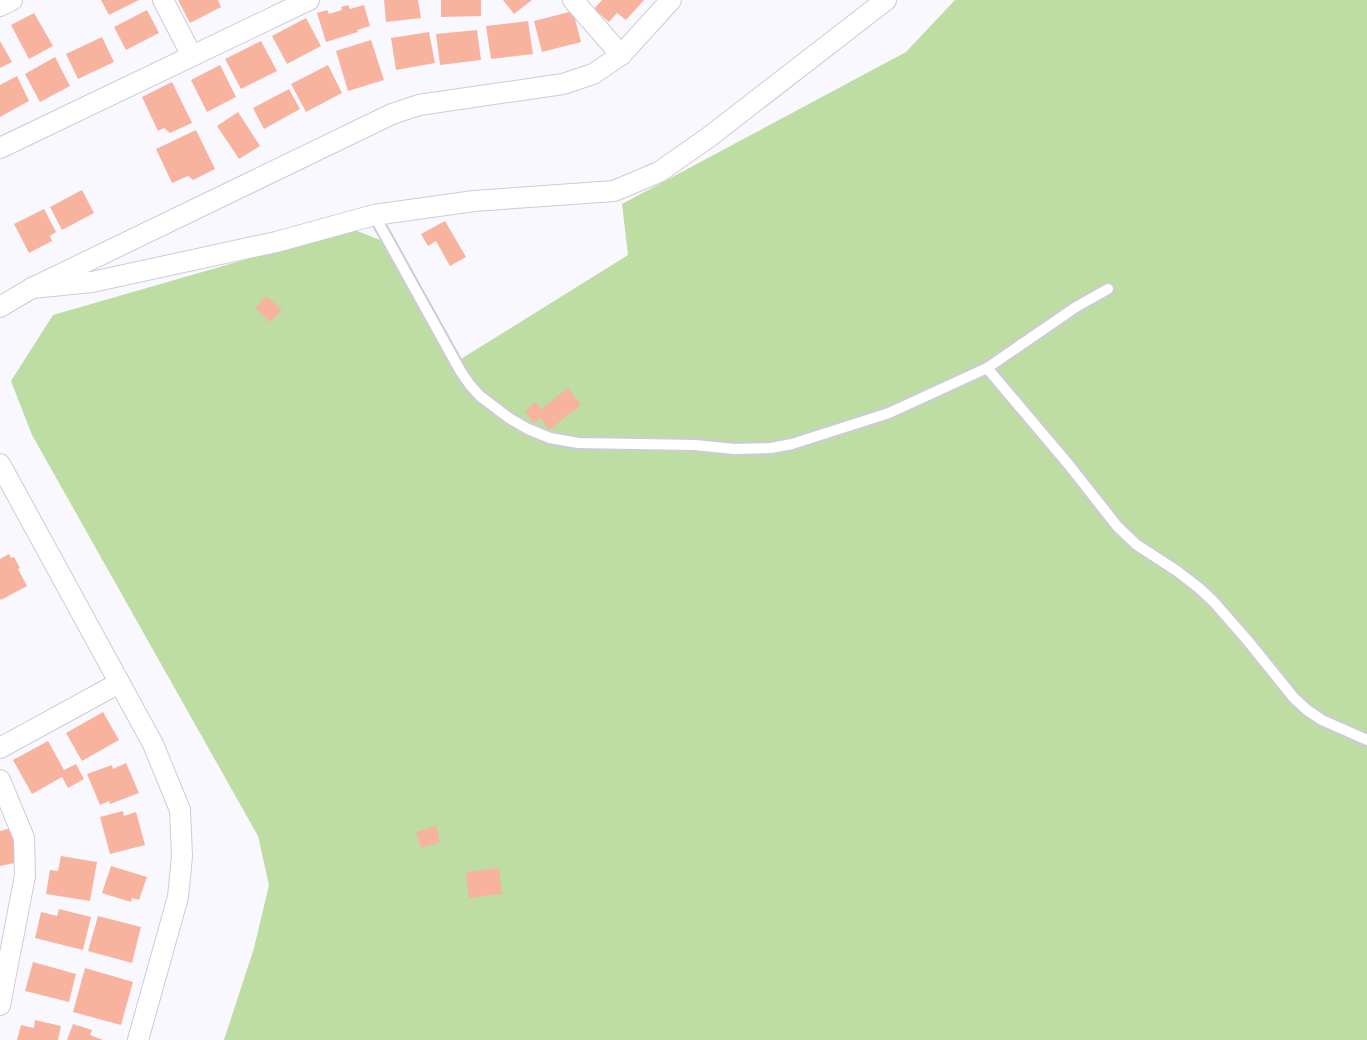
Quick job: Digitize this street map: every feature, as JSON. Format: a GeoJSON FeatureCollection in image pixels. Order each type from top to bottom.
{"type":"FeatureCollection","features":[{"type":"Feature","properties":{"kind":"street"},"geometry":{"type":"LineString","coordinates":[[0,6],[12,0]]}},
{"type":"Feature","properties":{"kind":"street"},"geometry":{"type":"LineString","coordinates":[[163,0],[192,56]]}},
{"type":"Feature","properties":{"kind":"street"},"geometry":{"type":"LineString","coordinates":[[0,148],[309,0]]}},
{"type":"Feature","properties":{"kind":"street"},"geometry":{"type":"LineString","coordinates":[[573,0],[621,55]]}},
{"type":"Feature","properties":{"kind":"street"},"geometry":{"type":"LineString","coordinates":[[0,307],[32,288],[392,114],[419,105],[563,84],[593,74],[621,55],[671,0]]}},
{"type":"Feature","properties":{"kind":"street"},"geometry":{"type":"LineString","coordinates":[[32,288],[92,282],[276,242],[374,215],[474,201],[614,191],[623,188],[659,172],[709,137],[886,0]]}},
{"type":"Feature","properties":{"kind":"street"},"geometry":{"type":"LineString","coordinates":[[0,464],[153,744],[180,810],[182,856],[178,897],[138,1040]]}},
{"type":"Feature","properties":{"kind":"street"},"geometry":{"type":"LineString","coordinates":[[0,748],[119,683]]}},
{"type":"Feature","properties":{"kind":"street"},"geometry":{"type":"LineString","coordinates":[[0,780],[24,838],[26,876],[0,1005]]}},
{"type":"Feature","properties":{"kind":"lane"},"geometry":{"type":"LineString","coordinates":[[374,215],[470,385],[480,396],[528,429],[550,438],[578,443],[695,445],[734,449],[771,448],[792,444],[889,413],[987,368],[1076,307],[1108,289]]}},
{"type":"Feature","properties":{"kind":"lane"},"geometry":{"type":"LineString","coordinates":[[987,368],[1117,526],[1137,545],[1187,579],[1213,601],[1294,698],[1307,710],[1322,720],[1367,740]]}},
{"type":"Feature","properties":{"kind":"green space"},"geometry":{"type":"Polygon","coordinates":[[[955,0],[1367,0],[1367,1040],[224,1040],[254,948],[269,885],[258,836],[32,435],[11,381],[53,315],[352,229],[380,240],[456,362],[628,255],[622,204],[906,52],[955,0]]]}},
{"type":"Feature","properties":{"kind":"building"},"geometry":{"type":"Polygon","coordinates":[[[101,0],[139,0],[109,15],[101,0]]]}},
{"type":"Feature","properties":{"kind":"building"},"geometry":{"type":"Polygon","coordinates":[[[178,0],[218,0],[221,7],[190,23],[178,0]]]}},
{"type":"Feature","properties":{"kind":"building"},"geometry":{"type":"Polygon","coordinates":[[[384,0],[418,0],[421,18],[386,22],[384,0]]]}},
{"type":"Feature","properties":{"kind":"building"},"geometry":{"type":"Polygon","coordinates":[[[441,0],[481,0],[481,16],[441,17],[441,0]]]}},
{"type":"Feature","properties":{"kind":"building"},"geometry":{"type":"Polygon","coordinates":[[[503,0],[532,0],[514,14],[503,0]]]}},
{"type":"Feature","properties":{"kind":"building"},"geometry":{"type":"Polygon","coordinates":[[[602,0],[644,0],[626,20],[617,13],[609,22],[594,9],[602,0]]]}},
{"type":"Feature","properties":{"kind":"building"},"geometry":{"type":"Polygon","coordinates":[[[348,5],[350,9],[364,5],[370,26],[326,42],[317,13],[327,10],[329,14],[342,10],[341,7],[348,5]]]}},
{"type":"Feature","properties":{"kind":"building"},"geometry":{"type":"Polygon","coordinates":[[[147,10],[159,33],[126,50],[114,27],[147,10]]]}},
{"type":"Feature","properties":{"kind":"building"},"geometry":{"type":"Polygon","coordinates":[[[573,11],[581,42],[542,52],[534,21],[573,11]]]}},
{"type":"Feature","properties":{"kind":"building"},"geometry":{"type":"Polygon","coordinates":[[[34,13],[53,46],[29,59],[11,25],[34,13]]]}},
{"type":"Feature","properties":{"kind":"building"},"geometry":{"type":"Polygon","coordinates":[[[306,18],[321,46],[287,64],[272,36],[306,18]]]}},
{"type":"Feature","properties":{"kind":"building"},"geometry":{"type":"Polygon","coordinates":[[[528,21],[533,54],[491,59],[486,26],[528,21]]]}},
{"type":"Feature","properties":{"kind":"building"},"geometry":{"type":"Polygon","coordinates":[[[477,30],[481,60],[440,65],[436,34],[477,30]]]}},
{"type":"Feature","properties":{"kind":"building"},"geometry":{"type":"Polygon","coordinates":[[[429,32],[435,63],[396,70],[391,38],[429,32]]]}},
{"type":"Feature","properties":{"kind":"building"},"geometry":{"type":"Polygon","coordinates":[[[102,37],[114,62],[78,79],[66,54],[102,37]]]}},
{"type":"Feature","properties":{"kind":"building"},"geometry":{"type":"Polygon","coordinates":[[[371,40],[384,80],[348,91],[336,51],[371,40]]]}},
{"type":"Feature","properties":{"kind":"building"},"geometry":{"type":"Polygon","coordinates":[[[0,41],[12,62],[0,68],[0,41]]]}},
{"type":"Feature","properties":{"kind":"building"},"geometry":{"type":"Polygon","coordinates":[[[261,41],[277,71],[241,89],[225,59],[261,41]]]}},
{"type":"Feature","properties":{"kind":"building"},"geometry":{"type":"Polygon","coordinates":[[[55,57],[70,86],[40,102],[25,74],[55,57]]]}},
{"type":"Feature","properties":{"kind":"building"},"geometry":{"type":"Polygon","coordinates":[[[220,65],[236,97],[207,112],[191,80],[220,65]]]}},
{"type":"Feature","properties":{"kind":"building"},"geometry":{"type":"Polygon","coordinates":[[[328,65],[342,93],[306,112],[291,84],[328,65]]]}},
{"type":"Feature","properties":{"kind":"building"},"geometry":{"type":"Polygon","coordinates":[[[17,76],[29,101],[0,117],[0,85],[17,76]]]}},
{"type":"Feature","properties":{"kind":"building"},"geometry":{"type":"Polygon","coordinates":[[[172,82],[192,123],[170,133],[164,128],[158,131],[142,97],[172,82]]]}},
{"type":"Feature","properties":{"kind":"building"},"geometry":{"type":"Polygon","coordinates":[[[289,89],[300,109],[264,129],[253,108],[289,89]]]}},
{"type":"Feature","properties":{"kind":"building"},"geometry":{"type":"Polygon","coordinates":[[[238,112],[260,146],[239,159],[217,126],[238,112]]]}},
{"type":"Feature","properties":{"kind":"building"},"geometry":{"type":"Polygon","coordinates":[[[196,130],[215,169],[193,180],[188,176],[172,183],[156,149],[196,130]]]}},
{"type":"Feature","properties":{"kind":"building"},"geometry":{"type":"Polygon","coordinates":[[[82,190],[94,213],[62,230],[50,207],[82,190]]]}},
{"type":"Feature","properties":{"kind":"building"},"geometry":{"type":"Polygon","coordinates":[[[44,209],[56,232],[50,236],[52,241],[29,253],[14,224],[44,209]]]}},
{"type":"Feature","properties":{"kind":"building"},"geometry":{"type":"Polygon","coordinates":[[[445,221],[466,257],[450,266],[436,241],[428,246],[421,234],[445,221]]]}},
{"type":"Feature","properties":{"kind":"building"},"geometry":{"type":"Polygon","coordinates":[[[266,296],[282,310],[270,322],[255,308],[266,296]]]}},
{"type":"Feature","properties":{"kind":"building"},"geometry":{"type":"Polygon","coordinates":[[[568,388],[581,405],[549,430],[540,418],[534,423],[525,411],[536,402],[541,409],[568,388]]]}},
{"type":"Feature","properties":{"kind":"building"},"geometry":{"type":"Polygon","coordinates":[[[9,554],[11,558],[14,557],[27,586],[1,600],[0,559],[9,554]]]}},
{"type":"Feature","properties":{"kind":"building"},"geometry":{"type":"Polygon","coordinates":[[[103,712],[119,740],[82,761],[66,733],[103,712]]]}},
{"type":"Feature","properties":{"kind":"building"},"geometry":{"type":"Polygon","coordinates":[[[48,741],[64,770],[76,764],[84,779],[68,788],[62,777],[32,794],[13,760],[48,741]]]}},
{"type":"Feature","properties":{"kind":"building"},"geometry":{"type":"Polygon","coordinates":[[[126,763],[139,793],[110,804],[109,801],[100,805],[87,774],[112,765],[113,769],[126,763]]]}},
{"type":"Feature","properties":{"kind":"building"},"geometry":{"type":"Polygon","coordinates":[[[123,811],[124,816],[136,812],[145,845],[110,854],[100,817],[123,811]]]}},
{"type":"Feature","properties":{"kind":"building"},"geometry":{"type":"Polygon","coordinates":[[[436,826],[440,842],[421,848],[416,832],[436,826]]]}},
{"type":"Feature","properties":{"kind":"building"},"geometry":{"type":"Polygon","coordinates":[[[11,828],[19,862],[0,866],[0,831],[11,828]]]}},
{"type":"Feature","properties":{"kind":"building"},"geometry":{"type":"Polygon","coordinates":[[[61,856],[97,862],[90,901],[46,894],[50,870],[58,871],[61,856]]]}},
{"type":"Feature","properties":{"kind":"building"},"geometry":{"type":"Polygon","coordinates":[[[111,866],[147,877],[139,900],[132,898],[131,902],[102,893],[111,866]]]}},
{"type":"Feature","properties":{"kind":"building"},"geometry":{"type":"Polygon","coordinates":[[[499,868],[502,894],[469,898],[466,872],[499,868]]]}},
{"type":"Feature","properties":{"kind":"building"},"geometry":{"type":"Polygon","coordinates":[[[59,909],[91,917],[83,950],[35,938],[41,912],[57,916],[59,909]]]}},
{"type":"Feature","properties":{"kind":"building"},"geometry":{"type":"Polygon","coordinates":[[[98,916],[141,927],[132,963],[88,951],[98,916]]]}},
{"type":"Feature","properties":{"kind":"building"},"geometry":{"type":"Polygon","coordinates":[[[33,962],[76,974],[69,1002],[25,991],[33,962]]]}},
{"type":"Feature","properties":{"kind":"building"},"geometry":{"type":"Polygon","coordinates":[[[85,968],[133,982],[121,1025],[73,1012],[85,968]]]}},
{"type":"Feature","properties":{"kind":"building"},"geometry":{"type":"Polygon","coordinates":[[[35,1020],[61,1026],[58,1040],[17,1040],[21,1025],[34,1028],[35,1020]]]}},
{"type":"Feature","properties":{"kind":"building"},"geometry":{"type":"Polygon","coordinates":[[[73,1024],[92,1030],[90,1035],[103,1040],[67,1040],[73,1024]]]}}]}
